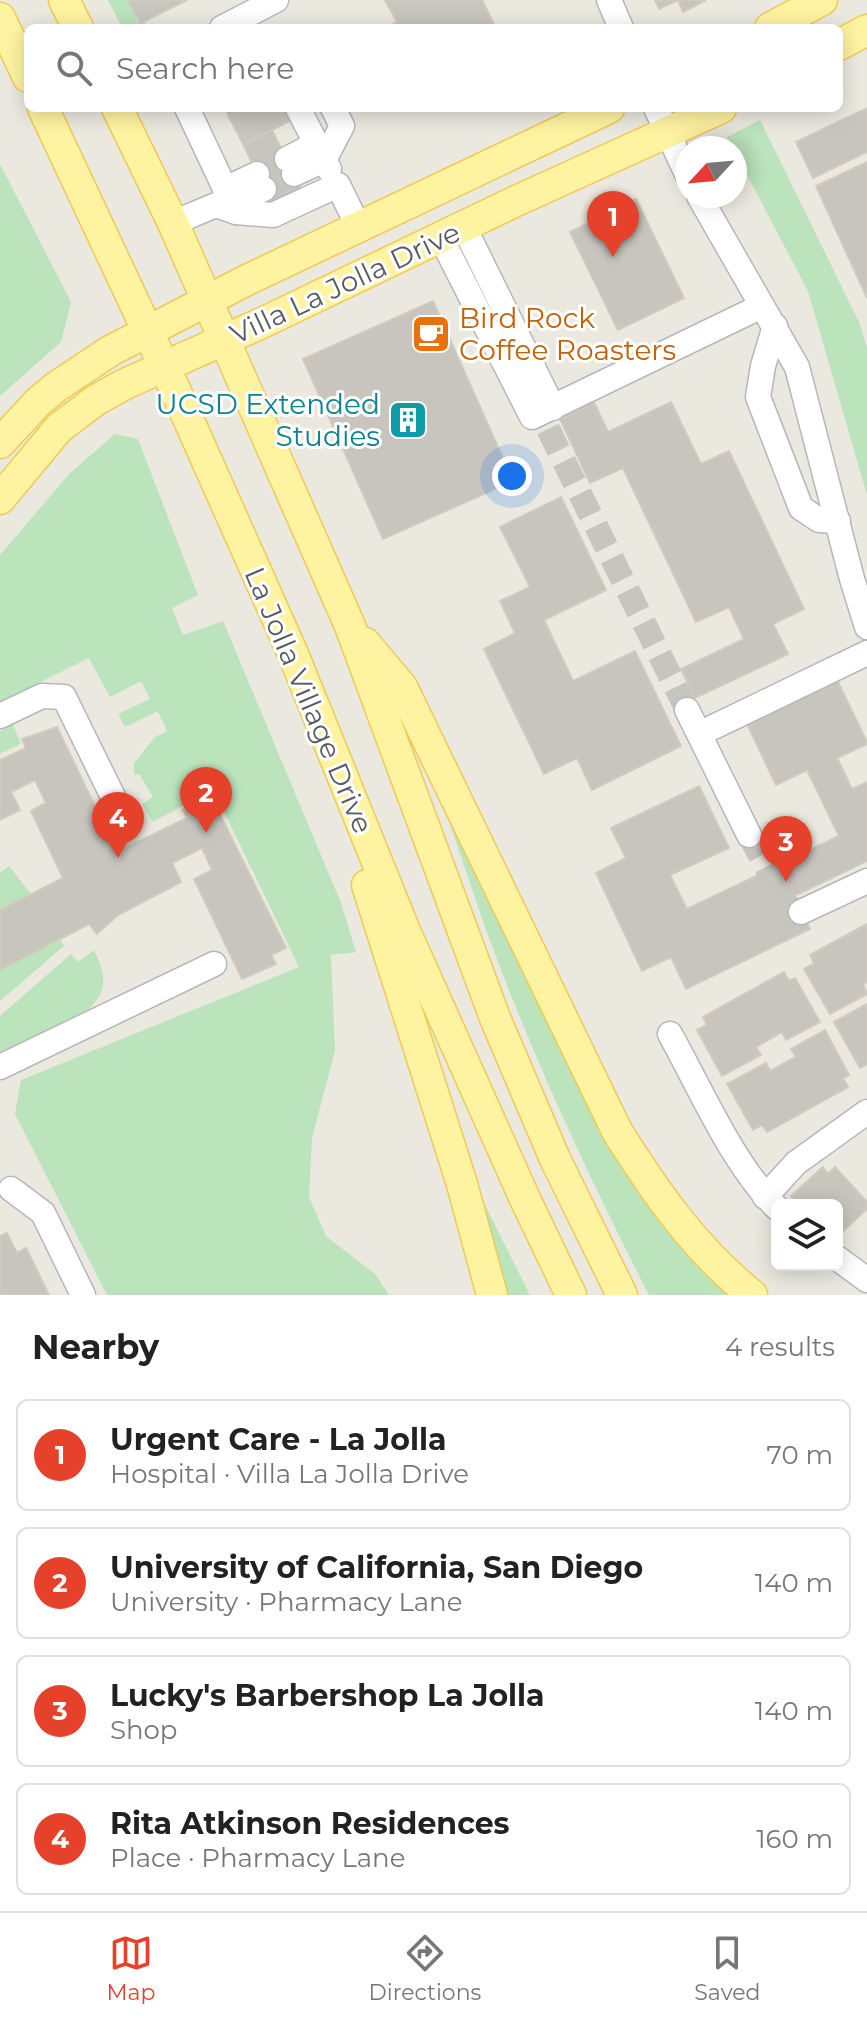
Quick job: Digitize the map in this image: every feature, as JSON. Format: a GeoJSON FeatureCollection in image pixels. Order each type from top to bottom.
{"type":"FeatureCollection","features":[{"type":"Feature","properties":{"kind":"main road"},"geometry":{"type":"LineString","coordinates":[[64,0],[76,24]]}},
{"type":"Feature","properties":{"kind":"main road"},"geometry":{"type":"LineString","coordinates":[[777,24],[822,0]]}},
{"type":"Feature","properties":{"kind":"main road"},"geometry":{"type":"LineString","coordinates":[[0,18],[24,69]]}},
{"type":"Feature","properties":{"kind":"main road"},"geometry":{"type":"LineString","coordinates":[[843,43],[867,30]]}},
{"type":"Feature","properties":{"kind":"main road","name":"La Jolla Village Drive"},"geometry":{"type":"LineString","coordinates":[[45,112],[293,654],[405,931],[571,1295]]}},
{"type":"Feature","properties":{"kind":"main road","name":"La Jolla Village Drive"},"geometry":{"type":"LineString","coordinates":[[119,112],[173,223],[350,626],[495,1018],[555,1159],[622,1295]]}},
{"type":"Feature","properties":{"kind":"main road","name":"Villa La Jolla Drive"},"geometry":{"type":"LineString","coordinates":[[0,443],[56,387],[147,330],[601,112]]}},
{"type":"Feature","properties":{"kind":"main road","name":"Villa La Jolla Drive"},"geometry":{"type":"LineString","coordinates":[[0,499],[59,428],[96,400],[452,233],[661,121],[703,112]]}},
{"type":"Feature","properties":{"kind":"main road"},"geometry":{"type":"LineString","coordinates":[[350,626],[402,687],[617,1131],[681,1226],[729,1276],[752,1295]]}},
{"type":"Feature","properties":{"kind":"main road"},"geometry":{"type":"LineString","coordinates":[[293,654],[462,1184],[492,1295]]}},
{"type":"Feature","properties":{"kind":"street"},"geometry":{"type":"LineString","coordinates":[[609,0],[619,24]]}},
{"type":"Feature","properties":{"kind":"street"},"geometry":{"type":"LineString","coordinates":[[231,24],[264,9]]}},
{"type":"Feature","properties":{"kind":"street"},"geometry":{"type":"LineString","coordinates":[[196,112],[231,202]]}},
{"type":"Feature","properties":{"kind":"street"},"geometry":{"type":"LineString","coordinates":[[300,112],[359,228]]}},
{"type":"Feature","properties":{"kind":"street"},"geometry":{"type":"LineString","coordinates":[[291,167],[320,152],[342,126],[335,112]]}},
{"type":"Feature","properties":{"kind":"street"},"geometry":{"type":"LineString","coordinates":[[661,121],[675,150]]}},
{"type":"Feature","properties":{"kind":"street"},"geometry":{"type":"LineString","coordinates":[[173,223],[231,202],[261,182]]}},
{"type":"Feature","properties":{"kind":"street"},"geometry":{"type":"LineString","coordinates":[[231,202],[273,215],[338,185]]}},
{"type":"Feature","properties":{"kind":"street"},"geometry":{"type":"LineString","coordinates":[[706,208],[797,367],[867,627]]}},
{"type":"Feature","properties":{"kind":"street"},"geometry":{"type":"LineString","coordinates":[[452,233],[543,417],[768,316]]}},
{"type":"Feature","properties":{"kind":"street"},"geometry":{"type":"LineString","coordinates":[[768,316],[758,397],[801,508],[819,520],[838,521]]}},
{"type":"Feature","properties":{"kind":"street"},"geometry":{"type":"LineString","coordinates":[[699,734],[867,653]]}},
{"type":"Feature","properties":{"kind":"street"},"geometry":{"type":"LineString","coordinates":[[0,716],[42,696],[64,697],[121,813]]}},
{"type":"Feature","properties":{"kind":"street"},"geometry":{"type":"LineString","coordinates":[[687,710],[749,835]]}},
{"type":"Feature","properties":{"kind":"street"},"geometry":{"type":"LineString","coordinates":[[801,912],[867,881]]}},
{"type":"Feature","properties":{"kind":"street"},"geometry":{"type":"LineString","coordinates":[[0,1067],[214,964]]}},
{"type":"Feature","properties":{"kind":"street"},"geometry":{"type":"LineString","coordinates":[[670,1034],[730,1142],[771,1202]]}},
{"type":"Feature","properties":{"kind":"street"},"geometry":{"type":"LineString","coordinates":[[773,1199],[796,1163],[867,1112]]}},
{"type":"Feature","properties":{"kind":"street"},"geometry":{"type":"LineString","coordinates":[[4,1184],[43,1213],[83,1295]]}},
{"type":"Feature","properties":{"kind":"street"},"geometry":{"type":"LineString","coordinates":[[843,1262],[867,1280]]}},
{"type":"Feature","properties":{"kind":"green space"},"geometry":{"type":"Polygon","coordinates":[[[108,0],[127,0],[138,21],[146,23],[120,24],[108,0]]]}},
{"type":"Feature","properties":{"kind":"green space"},"geometry":{"type":"Polygon","coordinates":[[[760,120],[859,322],[867,348],[867,495],[808,291],[747,175],[747,136],[729,136],[760,120]]]}},
{"type":"Feature","properties":{"kind":"green space"},"geometry":{"type":"Polygon","coordinates":[[[0,164],[71,302],[61,342],[0,396],[0,164]]]}},
{"type":"Feature","properties":{"kind":"green space"},"geometry":{"type":"Polygon","coordinates":[[[115,434],[138,439],[198,595],[172,608],[183,635],[223,621],[341,903],[356,952],[331,955],[335,1051],[312,1138],[309,1197],[326,1236],[375,1274],[389,1295],[107,1295],[15,1114],[21,1080],[299,967],[213,789],[153,822],[142,804],[153,797],[139,774],[134,775],[134,763],[155,737],[167,731],[158,711],[125,727],[118,714],[150,699],[141,681],[110,697],[89,658],[0,702],[0,555],[70,473],[115,434]]]}},
{"type":"Feature","properties":{"kind":"green space"},"geometry":{"type":"Polygon","coordinates":[[[13,724],[21,744],[0,754],[0,731],[13,724]]]}},
{"type":"Feature","properties":{"kind":"green space"},"geometry":{"type":"Polygon","coordinates":[[[438,788],[589,1100],[735,1295],[649,1295],[582,1159],[521,1021],[438,788]]]}},
{"type":"Feature","properties":{"kind":"green space"},"geometry":{"type":"Polygon","coordinates":[[[9,866],[31,894],[5,907],[18,933],[45,948],[61,940],[64,946],[0,1001],[0,873],[9,866]]]}},
{"type":"Feature","properties":{"kind":"green space"},"geometry":{"type":"Polygon","coordinates":[[[94,950],[103,984],[92,1005],[84,1013],[0,1052],[0,1016],[71,954],[78,962],[94,950]]]}},
{"type":"Feature","properties":{"kind":"green space"},"geometry":{"type":"Polygon","coordinates":[[[439,1113],[530,1295],[493,1295],[439,1113]]]}},
{"type":"Feature","properties":{"kind":"building"},"geometry":{"type":"Polygon","coordinates":[[[127,0],[187,0],[141,23],[127,0]]]}},
{"type":"Feature","properties":{"kind":"building"},"geometry":{"type":"Polygon","coordinates":[[[385,0],[482,0],[494,24],[393,24],[397,22],[385,0]]]}},
{"type":"Feature","properties":{"kind":"building"},"geometry":{"type":"Polygon","coordinates":[[[655,0],[678,0],[659,9],[655,0]]]}},
{"type":"Feature","properties":{"kind":"building"},"geometry":{"type":"Polygon","coordinates":[[[678,0],[706,0],[683,12],[678,0]]]}},
{"type":"Feature","properties":{"kind":"building"},"geometry":{"type":"Polygon","coordinates":[[[867,108],[867,152],[813,178],[796,142],[867,108]]]}},
{"type":"Feature","properties":{"kind":"building"},"geometry":{"type":"Polygon","coordinates":[[[240,112],[286,112],[290,121],[243,144],[229,117],[240,112]]]}},
{"type":"Feature","properties":{"kind":"building"},"geometry":{"type":"Polygon","coordinates":[[[272,130],[303,193],[273,207],[243,144],[272,130]]]}},
{"type":"Feature","properties":{"kind":"building"},"geometry":{"type":"Polygon","coordinates":[[[867,162],[867,298],[816,186],[867,162]]]}},
{"type":"Feature","properties":{"kind":"building"},"geometry":{"type":"Polygon","coordinates":[[[636,199],[684,298],[618,330],[570,232],[636,199]]]}},
{"type":"Feature","properties":{"kind":"building","name":"UCSD Extended Studies"},"geometry":{"type":"Polygon","coordinates":[[[433,301],[513,481],[383,539],[303,359],[433,301]]]}},
{"type":"Feature","properties":{"kind":"building"},"geometry":{"type":"Polygon","coordinates":[[[594,402],[608,432],[671,402],[701,464],[729,451],[804,609],[773,624],[788,654],[695,698],[681,669],[744,639],[729,607],[696,622],[623,468],[590,483],[560,419],[594,402]]]}},
{"type":"Feature","properties":{"kind":"building"},"geometry":{"type":"Polygon","coordinates":[[[561,497],[606,590],[544,620],[573,681],[635,651],[681,746],[592,790],[577,758],[544,774],[484,649],[515,633],[500,601],[530,587],[500,527],[561,497]]]}},
{"type":"Feature","properties":{"kind":"building"},"geometry":{"type":"Polygon","coordinates":[[[837,680],[867,742],[837,758],[852,789],[867,782],[867,861],[794,896],[810,929],[686,989],[671,957],[642,971],[596,873],[626,858],[611,828],[699,786],[729,848],[670,875],[687,909],[839,836],[807,770],[776,785],[747,724],[837,680]]]}},
{"type":"Feature","properties":{"kind":"building"},"geometry":{"type":"Polygon","coordinates":[[[57,727],[117,852],[187,818],[183,810],[211,796],[286,948],[271,955],[276,964],[242,979],[194,879],[212,870],[202,848],[172,863],[181,882],[118,915],[97,934],[89,924],[0,970],[0,910],[63,878],[31,811],[46,803],[35,780],[11,792],[20,810],[0,820],[0,760],[26,748],[22,739],[57,727]]]}},
{"type":"Feature","properties":{"kind":"building"},"geometry":{"type":"Polygon","coordinates":[[[867,924],[867,982],[863,984],[867,994],[830,1014],[804,969],[814,963],[810,955],[867,924]]]}},
{"type":"Feature","properties":{"kind":"building"},"geometry":{"type":"Polygon","coordinates":[[[784,972],[789,981],[795,978],[820,1022],[786,1040],[782,1032],[756,1047],[761,1055],[722,1076],[697,1030],[707,1025],[703,1017],[784,972]]]}},
{"type":"Feature","properties":{"kind":"building"},"geometry":{"type":"Polygon","coordinates":[[[867,1004],[867,1064],[860,1068],[834,1022],[867,1004]]]}},
{"type":"Feature","properties":{"kind":"building"},"geometry":{"type":"Polygon","coordinates":[[[825,1030],[849,1075],[843,1078],[848,1087],[767,1132],[762,1125],[753,1130],[727,1084],[766,1063],[770,1071],[796,1057],[791,1049],[825,1030]]]}},
{"type":"Feature","properties":{"kind":"building"},"geometry":{"type":"Polygon","coordinates":[[[823,1167],[828,1174],[835,1167],[867,1202],[867,1209],[843,1231],[843,1199],[794,1199],[791,1196],[823,1167]]]}},
{"type":"Feature","properties":{"kind":"building"},"geometry":{"type":"Polygon","coordinates":[[[7,1233],[17,1253],[26,1248],[49,1295],[0,1295],[0,1236],[7,1233]]]}},
{"type":"Feature","properties":{"kind":"tunnel"},"geometry":{"type":"LineString","coordinates":[[257,174],[287,159]]}},
{"type":"Feature","properties":{"kind":"tunnel"},"geometry":{"type":"LineString","coordinates":[[264,189],[294,174]]}},
{"type":"Feature","properties":{"kind":"tunnel"},"geometry":{"type":"LineString","coordinates":[[548,429],[687,710]]}},
{"type":"Feature","properties":{"kind":"tunnel"},"geometry":{"type":"LineString","coordinates":[[749,835],[786,905],[801,912]]}},
{"type":"Feature","properties":{"kind":"place","name":"Urgent Care - La Jolla"},"geometry":{"type":"Point","coordinates":[613,257]}},
{"type":"Feature","properties":{"kind":"place","name":"Bird Rock Coffee Roasters"},"geometry":{"type":"Point","coordinates":[431,334]}},
{"type":"Feature","properties":{"kind":"place","name":"UCSD Extended Studies"},"geometry":{"type":"Point","coordinates":[408,420]}},
{"type":"Feature","properties":{"kind":"place","name":"University of California, San Diego"},"geometry":{"type":"Point","coordinates":[206,833]}},
{"type":"Feature","properties":{"kind":"place","name":"Rita Atkinson Residences"},"geometry":{"type":"Point","coordinates":[118,858]}},
{"type":"Feature","properties":{"kind":"place","name":"Lucky's Barbershop La Jolla"},"geometry":{"type":"Point","coordinates":[786,882]}}]}
